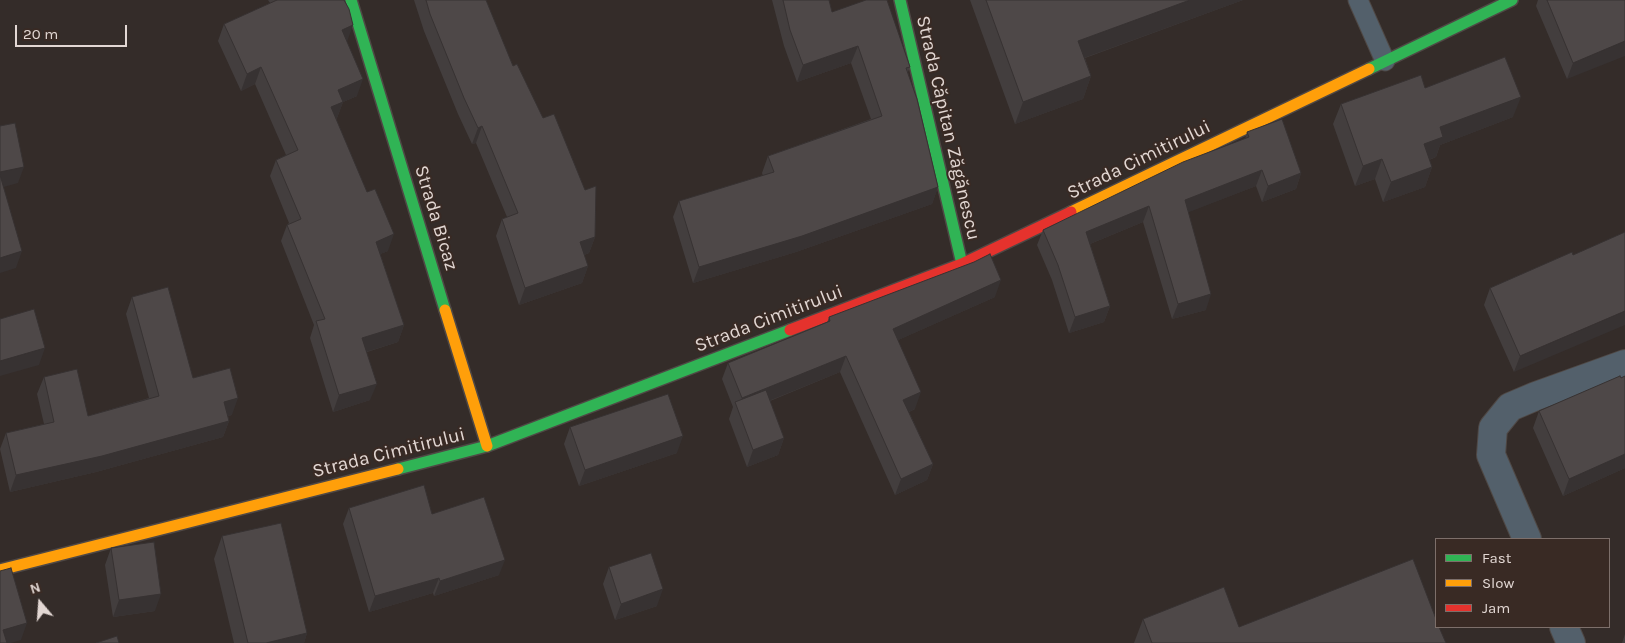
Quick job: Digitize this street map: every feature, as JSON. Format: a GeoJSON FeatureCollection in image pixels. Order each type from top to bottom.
{"type":"FeatureCollection","features":[{"type":"Feature","properties":{"kind":"street","name":"Strada Bicaz"},"geometry":{"type":"LineString","coordinates":[[351,0],[487,446]]}},
{"type":"Feature","properties":{"kind":"street","name":"Strada Căpitan Zăgănescu"},"geometry":{"type":"LineString","coordinates":[[900,0],[962,264]]}},
{"type":"Feature","properties":{"kind":"street","name":"Strada Cimitirului"},"geometry":{"type":"LineString","coordinates":[[0,570],[487,446],[962,264],[1512,0]]}},
{"type":"Feature","properties":{"kind":"street"},"geometry":{"type":"LineString","coordinates":[[1527,538],[1491,455],[1493,428],[1510,407],[1625,364]]}},
{"type":"Feature","properties":{"kind":"street"},"geometry":{"type":"LineString","coordinates":[[1564,628],[1571,643]]}},
{"type":"Feature","properties":{"kind":"lane"},"geometry":{"type":"LineString","coordinates":[[1358,0],[1385,61]]}},
{"type":"Feature","properties":{"kind":"building"},"geometry":{"type":"Polygon","coordinates":[[[277,0],[344,0],[349,9],[353,25],[342,30],[363,79],[338,90],[343,102],[331,107],[367,192],[375,189],[394,234],[376,242],[404,325],[362,338],[377,384],[339,395],[316,321],[325,319],[287,225],[301,219],[276,160],[298,150],[261,67],[247,74],[224,24],[277,0]]]}},
{"type":"Feature","properties":{"kind":"building"},"geometry":{"type":"Polygon","coordinates":[[[426,0],[486,0],[513,66],[517,64],[543,118],[554,114],[585,190],[596,186],[595,237],[580,242],[588,266],[525,288],[502,219],[518,213],[482,126],[478,128],[464,98],[426,0]]]}},
{"type":"Feature","properties":{"kind":"building"},"geometry":{"type":"Polygon","coordinates":[[[783,0],[829,0],[832,12],[866,0],[887,0],[910,67],[906,68],[917,99],[938,187],[802,236],[699,267],[679,201],[774,172],[768,156],[882,116],[858,46],[803,65],[790,30],[783,0]]]}},
{"type":"Feature","properties":{"kind":"building"},"geometry":{"type":"Polygon","coordinates":[[[986,0],[1190,0],[1078,41],[1091,76],[1023,102],[986,0]]]}},
{"type":"Feature","properties":{"kind":"building"},"geometry":{"type":"Polygon","coordinates":[[[1547,0],[1625,0],[1625,41],[1573,63],[1547,0]]]}},
{"type":"Feature","properties":{"kind":"building"},"geometry":{"type":"Polygon","coordinates":[[[1505,57],[1521,97],[1440,127],[1443,137],[1424,144],[1432,167],[1391,182],[1382,159],[1363,166],[1341,104],[1421,75],[1425,88],[1505,57]]]}},
{"type":"Feature","properties":{"kind":"building"},"geometry":{"type":"Polygon","coordinates":[[[1282,119],[1301,173],[1268,186],[1262,170],[1185,200],[1211,294],[1178,304],[1149,206],[1086,232],[1110,306],[1075,317],[1058,265],[1043,230],[1183,162],[1249,137],[1247,132],[1282,119]]]}},
{"type":"Feature","properties":{"kind":"building"},"geometry":{"type":"Polygon","coordinates":[[[15,123],[24,167],[0,172],[0,126],[15,123]]]}},
{"type":"Feature","properties":{"kind":"building"},"geometry":{"type":"Polygon","coordinates":[[[0,175],[22,251],[0,258],[0,175]]]}},
{"type":"Feature","properties":{"kind":"building"},"geometry":{"type":"Polygon","coordinates":[[[1625,232],[1625,311],[1520,356],[1490,288],[1572,252],[1573,255],[1625,232]]]}},
{"type":"Feature","properties":{"kind":"building"},"geometry":{"type":"Polygon","coordinates":[[[990,254],[1001,280],[893,329],[921,392],[903,400],[933,464],[901,479],[846,356],[742,398],[728,363],[830,321],[829,317],[974,262],[990,254]]]}},
{"type":"Feature","properties":{"kind":"building"},"geometry":{"type":"Polygon","coordinates":[[[168,287],[193,378],[230,368],[238,398],[224,402],[229,421],[102,456],[16,475],[6,433],[54,422],[44,377],[77,369],[88,416],[159,396],[132,297],[168,287]]]}},
{"type":"Feature","properties":{"kind":"building"},"geometry":{"type":"Polygon","coordinates":[[[34,309],[45,348],[0,361],[0,319],[34,309]]]}},
{"type":"Feature","properties":{"kind":"building"},"geometry":{"type":"Polygon","coordinates":[[[1620,376],[1621,378],[1625,376],[1625,454],[1569,479],[1539,411],[1620,376]]]}},
{"type":"Feature","properties":{"kind":"building"},"geometry":{"type":"Polygon","coordinates":[[[766,390],[784,438],[753,450],[735,402],[766,390]]]}},
{"type":"Feature","properties":{"kind":"building"},"geometry":{"type":"Polygon","coordinates":[[[668,394],[683,436],[585,470],[570,427],[668,394]]]}},
{"type":"Feature","properties":{"kind":"building"},"geometry":{"type":"Polygon","coordinates":[[[424,485],[432,514],[484,497],[505,560],[440,581],[439,578],[375,596],[349,508],[424,485]]]}},
{"type":"Feature","properties":{"kind":"building"},"geometry":{"type":"Polygon","coordinates":[[[281,523],[307,633],[266,643],[248,643],[222,536],[281,523]]]}},
{"type":"Feature","properties":{"kind":"building"},"geometry":{"type":"Polygon","coordinates":[[[154,542],[161,594],[119,600],[111,548],[154,542]]]}},
{"type":"Feature","properties":{"kind":"building"},"geometry":{"type":"Polygon","coordinates":[[[651,553],[663,589],[621,604],[609,567],[651,553]]]}},
{"type":"Feature","properties":{"kind":"building"},"geometry":{"type":"Polygon","coordinates":[[[1413,559],[1435,616],[1435,628],[1439,628],[1446,643],[1152,643],[1143,619],[1224,587],[1239,627],[1413,559]]]}},
{"type":"Feature","properties":{"kind":"building"},"geometry":{"type":"Polygon","coordinates":[[[11,568],[27,623],[3,630],[7,643],[0,643],[0,571],[11,568]]]}},
{"type":"Feature","properties":{"kind":"building"},"geometry":{"type":"Polygon","coordinates":[[[117,636],[119,643],[96,643],[117,636]]]}},
{"type":"Feature","properties":{"kind":"traffic: fast"},"geometry":{"type":"LineString","coordinates":[[351,0],[445,310]]}},
{"type":"Feature","properties":{"kind":"traffic: fast"},"geometry":{"type":"LineString","coordinates":[[900,0],[962,264]]}},
{"type":"Feature","properties":{"kind":"traffic: fast"},"geometry":{"type":"LineString","coordinates":[[1369,69],[1512,0]]}},
{"type":"Feature","properties":{"kind":"traffic: fast"},"geometry":{"type":"LineString","coordinates":[[398,469],[487,446],[790,330]]}},
{"type":"Feature","properties":{"kind":"traffic: slow"},"geometry":{"type":"LineString","coordinates":[[1071,212],[1369,69]]}},
{"type":"Feature","properties":{"kind":"traffic: slow"},"geometry":{"type":"LineString","coordinates":[[445,310],[487,446]]}},
{"type":"Feature","properties":{"kind":"traffic: slow"},"geometry":{"type":"LineString","coordinates":[[0,570],[398,469]]}},
{"type":"Feature","properties":{"kind":"traffic: jam"},"geometry":{"type":"LineString","coordinates":[[790,330],[962,264],[1071,212]]}}]}
